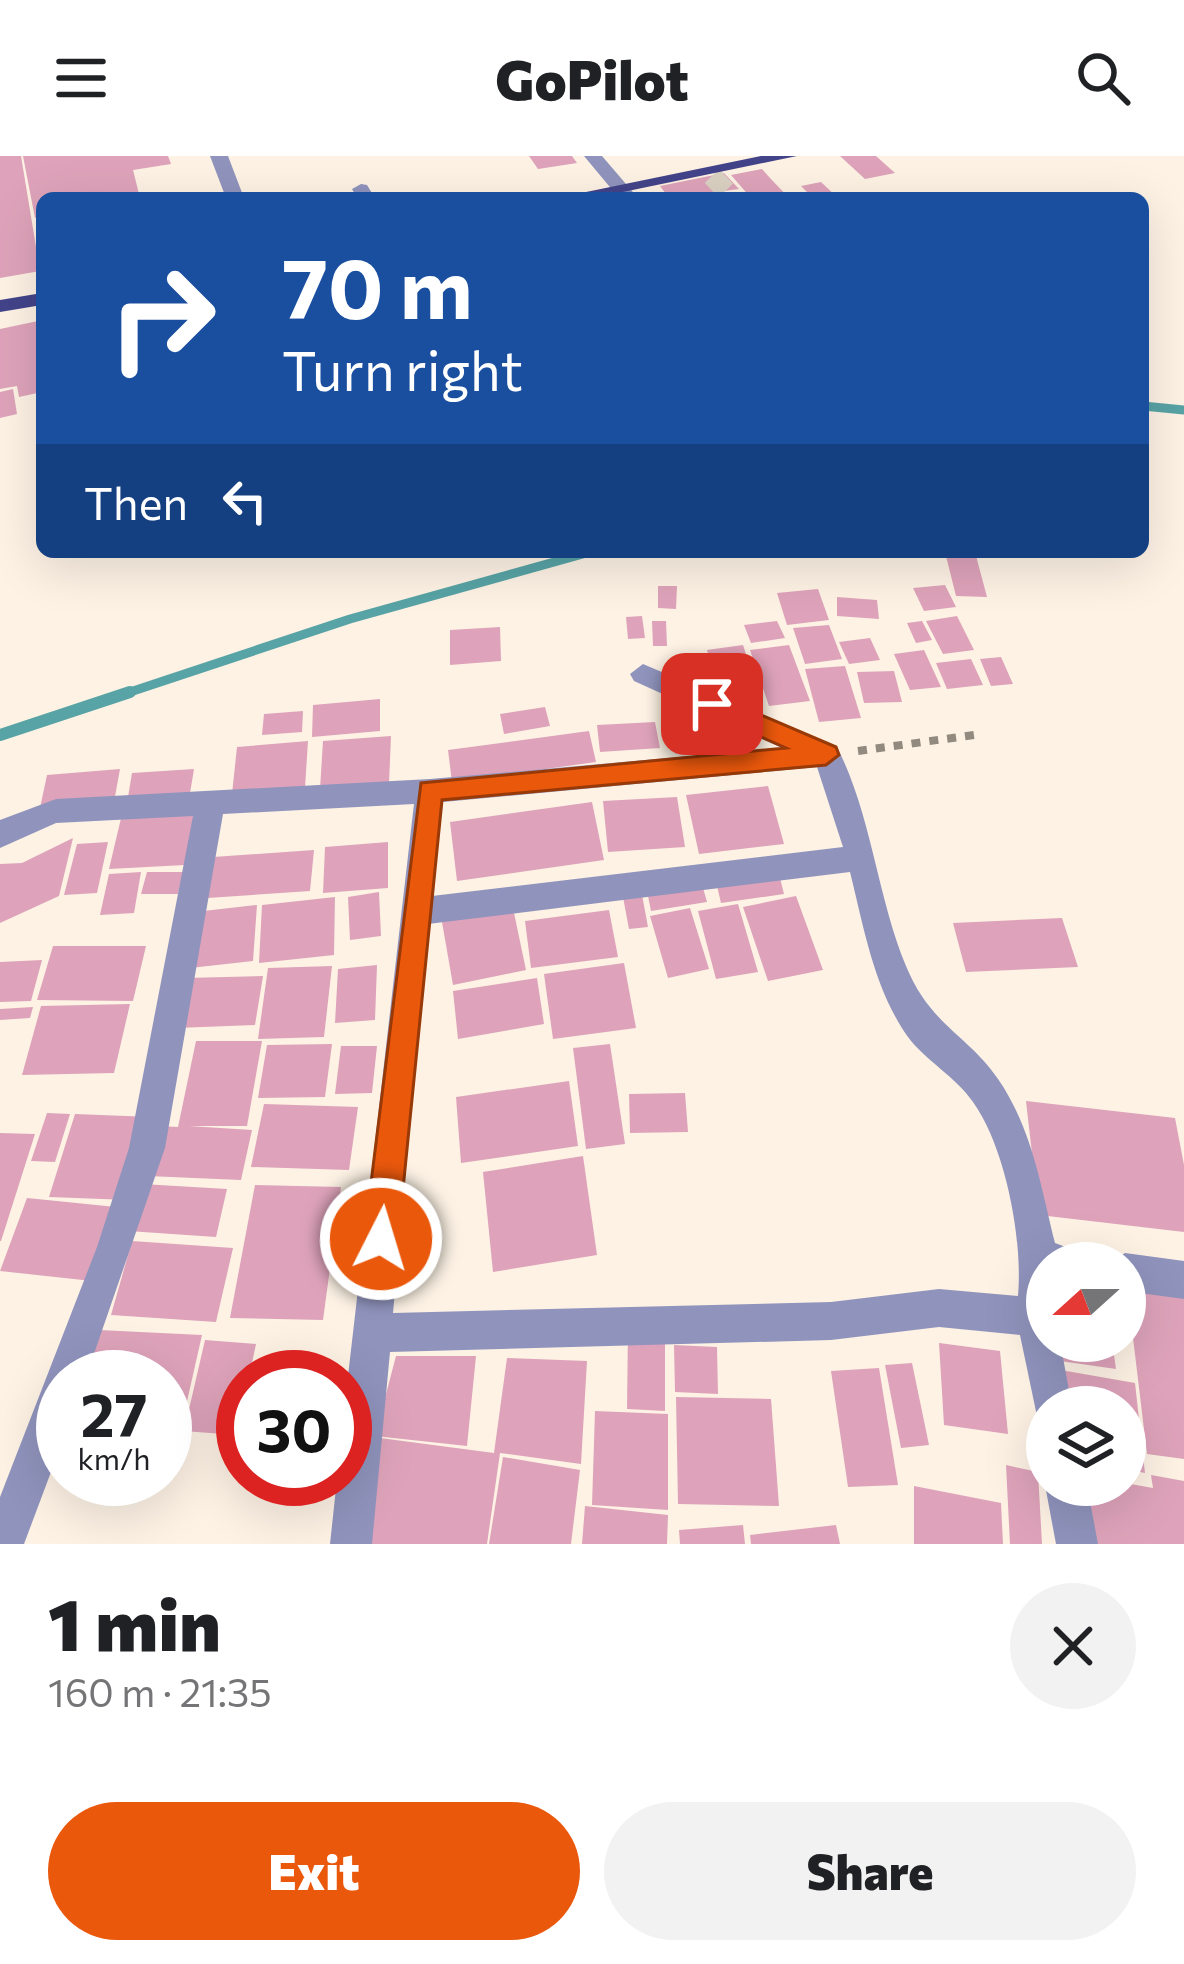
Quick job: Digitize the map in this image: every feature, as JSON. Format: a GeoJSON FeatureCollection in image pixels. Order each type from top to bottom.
{"type":"FeatureCollection","features":[{"type":"Feature","properties":{"kind":"main road"},"geometry":{"type":"LineString","coordinates":[[625,192],[714,168],[787,156]]}},
{"type":"Feature","properties":{"kind":"main road"},"geometry":{"type":"LineString","coordinates":[[0,306],[36,299]]}},
{"type":"Feature","properties":{"kind":"street"},"geometry":{"type":"LineString","coordinates":[[219,156],[233,192]]}},
{"type":"Feature","properties":{"kind":"street"},"geometry":{"type":"LineString","coordinates":[[593,156],[625,192]]}},
{"type":"Feature","properties":{"kind":"street"},"geometry":{"type":"LineString","coordinates":[[643,674],[826,755],[903,999],[920,1026],[985,1089],[1014,1147],[1044,1242]]}},
{"type":"Feature","properties":{"kind":"street"},"geometry":{"type":"LineString","coordinates":[[0,835],[56,811],[430,790],[826,755]]}},
{"type":"Feature","properties":{"kind":"street"},"geometry":{"type":"LineString","coordinates":[[351,1544],[413,912],[430,790]]}},
{"type":"Feature","properties":{"kind":"street"},"geometry":{"type":"LineString","coordinates":[[76,1350],[124,1224],[148,1141],[186,909],[211,804]]}},
{"type":"Feature","properties":{"kind":"street"},"geometry":{"type":"LineString","coordinates":[[413,912],[862,858]]}},
{"type":"Feature","properties":{"kind":"street"},"geometry":{"type":"LineString","coordinates":[[1146,1275],[1184,1280]]}},
{"type":"Feature","properties":{"kind":"street"},"geometry":{"type":"LineString","coordinates":[[372,1333],[791,1323],[939,1308],[1026,1316]]}},
{"type":"Feature","properties":{"kind":"street"},"geometry":{"type":"LineString","coordinates":[[3,1544],[36,1457]]}},
{"type":"Feature","properties":{"kind":"street"},"geometry":{"type":"LineString","coordinates":[[1070,1506],[1077,1544]]}},
{"type":"Feature","properties":{"kind":"path"},"geometry":{"type":"LineString","coordinates":[[826,755],[981,734]]}},
{"type":"Feature","properties":{"kind":"building"},"geometry":{"type":"Polygon","coordinates":[[[0,156],[21,156],[36,272],[0,278],[0,156]]]}},
{"type":"Feature","properties":{"kind":"building"},"geometry":{"type":"Polygon","coordinates":[[[23,156],[168,156],[171,164],[133,170],[138,192],[36,192],[35,218],[23,156]]]}},
{"type":"Feature","properties":{"kind":"building"},"geometry":{"type":"Polygon","coordinates":[[[529,156],[572,156],[577,163],[538,169],[529,156]]]}},
{"type":"Feature","properties":{"kind":"building"},"geometry":{"type":"Polygon","coordinates":[[[840,156],[876,156],[895,173],[865,179],[840,156]]]}},
{"type":"Feature","properties":{"kind":"building"},"geometry":{"type":"Polygon","coordinates":[[[762,169],[783,192],[746,192],[731,175],[762,169]]]}},
{"type":"Feature","properties":{"kind":"building"},"geometry":{"type":"Polygon","coordinates":[[[724,173],[739,189],[664,192],[660,186],[724,173]]]}},
{"type":"Feature","properties":{"kind":"building"},"geometry":{"type":"Polygon","coordinates":[[[821,182],[832,192],[807,192],[801,186],[821,182]]]}},
{"type":"Feature","properties":{"kind":"building"},"geometry":{"type":"Polygon","coordinates":[[[36,321],[36,393],[19,397],[17,386],[0,389],[0,329],[36,321]]]}},
{"type":"Feature","properties":{"kind":"building"},"geometry":{"type":"Polygon","coordinates":[[[13,389],[17,414],[0,418],[0,392],[13,389]]]}},
{"type":"Feature","properties":{"kind":"building"},"geometry":{"type":"Polygon","coordinates":[[[946,558],[977,558],[987,597],[956,596],[946,558]]]}},
{"type":"Feature","properties":{"kind":"building"},"geometry":{"type":"Polygon","coordinates":[[[945,585],[956,607],[924,611],[913,588],[945,585]]]}},
{"type":"Feature","properties":{"kind":"building"},"geometry":{"type":"Polygon","coordinates":[[[658,586],[677,586],[676,609],[658,608],[658,586]]]}},
{"type":"Feature","properties":{"kind":"building"},"geometry":{"type":"Polygon","coordinates":[[[818,589],[829,620],[787,625],[777,593],[818,589]]]}},
{"type":"Feature","properties":{"kind":"building"},"geometry":{"type":"Polygon","coordinates":[[[837,597],[877,600],[879,619],[837,616],[837,597]]]}},
{"type":"Feature","properties":{"kind":"building"},"geometry":{"type":"Polygon","coordinates":[[[642,616],[645,638],[628,639],[626,617],[642,616]]]}},
{"type":"Feature","properties":{"kind":"building"},"geometry":{"type":"Polygon","coordinates":[[[957,616],[974,650],[943,654],[926,621],[957,616]]]}},
{"type":"Feature","properties":{"kind":"building"},"geometry":{"type":"Polygon","coordinates":[[[652,621],[666,621],[667,646],[653,646],[652,621]]]}},
{"type":"Feature","properties":{"kind":"building"},"geometry":{"type":"Polygon","coordinates":[[[777,621],[785,638],[751,643],[744,625],[777,621]]]}},
{"type":"Feature","properties":{"kind":"building"},"geometry":{"type":"Polygon","coordinates":[[[922,621],[932,640],[916,643],[907,623],[922,621]]]}},
{"type":"Feature","properties":{"kind":"building"},"geometry":{"type":"Polygon","coordinates":[[[829,625],[842,659],[805,664],[793,628],[829,625]]]}},
{"type":"Feature","properties":{"kind":"building"},"geometry":{"type":"Polygon","coordinates":[[[500,627],[501,661],[450,665],[450,630],[500,627]]]}},
{"type":"Feature","properties":{"kind":"building"},"geometry":{"type":"Polygon","coordinates":[[[870,638],[880,660],[849,664],[839,642],[870,638]]]}},
{"type":"Feature","properties":{"kind":"building"},"geometry":{"type":"Polygon","coordinates":[[[743,645],[752,672],[715,676],[707,650],[743,645]]]}},
{"type":"Feature","properties":{"kind":"building"},"geometry":{"type":"Polygon","coordinates":[[[789,645],[810,701],[769,706],[750,650],[789,645]]]}},
{"type":"Feature","properties":{"kind":"building"},"geometry":{"type":"Polygon","coordinates":[[[924,650],[941,687],[910,690],[894,654],[924,650]]]}},
{"type":"Feature","properties":{"kind":"building"},"geometry":{"type":"Polygon","coordinates":[[[1001,657],[1013,684],[991,686],[980,659],[1001,657]]]}},
{"type":"Feature","properties":{"kind":"building"},"geometry":{"type":"Polygon","coordinates":[[[971,659],[983,685],[947,689],[936,663],[971,659]]]}},
{"type":"Feature","properties":{"kind":"building"},"geometry":{"type":"Polygon","coordinates":[[[845,666],[861,718],[819,722],[805,669],[845,666]]]}},
{"type":"Feature","properties":{"kind":"building"},"geometry":{"type":"Polygon","coordinates":[[[894,671],[902,702],[864,703],[857,672],[894,671]]]}},
{"type":"Feature","properties":{"kind":"building"},"geometry":{"type":"Polygon","coordinates":[[[380,699],[380,731],[312,737],[313,705],[380,699]]]}},
{"type":"Feature","properties":{"kind":"building"},"geometry":{"type":"Polygon","coordinates":[[[545,707],[550,726],[504,734],[500,714],[545,707]]]}},
{"type":"Feature","properties":{"kind":"building"},"geometry":{"type":"Polygon","coordinates":[[[303,711],[302,732],[262,735],[264,714],[303,711]]]}},
{"type":"Feature","properties":{"kind":"building"},"geometry":{"type":"Polygon","coordinates":[[[688,711],[693,745],[667,746],[663,712],[688,711]]]}},
{"type":"Feature","properties":{"kind":"building"},"geometry":{"type":"Polygon","coordinates":[[[655,722],[660,748],[600,752],[597,725],[655,722]]]}},
{"type":"Feature","properties":{"kind":"building"},"geometry":{"type":"Polygon","coordinates":[[[589,731],[596,762],[452,782],[448,750],[589,731]]]}},
{"type":"Feature","properties":{"kind":"building"},"geometry":{"type":"Polygon","coordinates":[[[391,736],[389,784],[320,789],[323,741],[391,736]]]}},
{"type":"Feature","properties":{"kind":"building"},"geometry":{"type":"Polygon","coordinates":[[[308,741],[305,788],[232,794],[237,747],[308,741]]]}},
{"type":"Feature","properties":{"kind":"building"},"geometry":{"type":"Polygon","coordinates":[[[120,769],[114,802],[40,808],[47,775],[120,769]]]}},
{"type":"Feature","properties":{"kind":"building"},"geometry":{"type":"Polygon","coordinates":[[[194,769],[190,793],[128,797],[132,773],[194,769]]]}},
{"type":"Feature","properties":{"kind":"building"},"geometry":{"type":"Polygon","coordinates":[[[768,786],[784,844],[699,854],[686,795],[768,786]]]}},
{"type":"Feature","properties":{"kind":"building"},"geometry":{"type":"Polygon","coordinates":[[[677,797],[685,847],[608,852],[603,801],[677,797]]]}},
{"type":"Feature","properties":{"kind":"building"},"geometry":{"type":"Polygon","coordinates":[[[592,802],[604,860],[457,881],[450,822],[592,802]]]}},
{"type":"Feature","properties":{"kind":"building"},"geometry":{"type":"Polygon","coordinates":[[[195,810],[185,865],[109,869],[122,814],[195,810]]]}},
{"type":"Feature","properties":{"kind":"building"},"geometry":{"type":"Polygon","coordinates":[[[73,838],[59,896],[0,923],[0,864],[22,863],[73,838]]]}},
{"type":"Feature","properties":{"kind":"building"},"geometry":{"type":"Polygon","coordinates":[[[108,842],[97,893],[64,895],[77,844],[108,842]]]}},
{"type":"Feature","properties":{"kind":"building"},"geometry":{"type":"Polygon","coordinates":[[[388,842],[388,888],[323,893],[325,847],[388,842]]]}},
{"type":"Feature","properties":{"kind":"building"},"geometry":{"type":"Polygon","coordinates":[[[314,850],[310,891],[193,899],[199,858],[314,850]]]}},
{"type":"Feature","properties":{"kind":"building"},"geometry":{"type":"Polygon","coordinates":[[[141,872],[134,913],[100,915],[109,874],[141,872]]]}},
{"type":"Feature","properties":{"kind":"building"},"geometry":{"type":"Polygon","coordinates":[[[147,872],[183,872],[178,894],[141,894],[147,872]]]}},
{"type":"Feature","properties":{"kind":"building"},"geometry":{"type":"Polygon","coordinates":[[[780,878],[784,894],[721,903],[717,886],[780,878]]]}},
{"type":"Feature","properties":{"kind":"building"},"geometry":{"type":"Polygon","coordinates":[[[703,888],[707,902],[651,911],[648,896],[703,888]]]}},
{"type":"Feature","properties":{"kind":"building"},"geometry":{"type":"Polygon","coordinates":[[[379,892],[381,936],[350,940],[348,897],[379,892]]]}},
{"type":"Feature","properties":{"kind":"building"},"geometry":{"type":"Polygon","coordinates":[[[642,895],[648,927],[629,929],[623,897],[642,895]]]}},
{"type":"Feature","properties":{"kind":"building"},"geometry":{"type":"Polygon","coordinates":[[[796,896],[823,970],[768,981],[743,907],[796,896]]]}},
{"type":"Feature","properties":{"kind":"building"},"geometry":{"type":"Polygon","coordinates":[[[335,897],[334,955],[259,963],[262,905],[335,897]]]}},
{"type":"Feature","properties":{"kind":"building"},"geometry":{"type":"Polygon","coordinates":[[[738,904],[758,972],[716,979],[698,911],[738,904]]]}},
{"type":"Feature","properties":{"kind":"building"},"geometry":{"type":"Polygon","coordinates":[[[257,905],[253,961],[181,969],[186,913],[257,905]]]}},
{"type":"Feature","properties":{"kind":"building"},"geometry":{"type":"Polygon","coordinates":[[[513,908],[526,970],[453,985],[442,922],[513,908]]]}},
{"type":"Feature","properties":{"kind":"building"},"geometry":{"type":"Polygon","coordinates":[[[690,908],[709,969],[668,978],[650,916],[690,908]]]}},
{"type":"Feature","properties":{"kind":"building"},"geometry":{"type":"Polygon","coordinates":[[[609,910],[618,957],[531,968],[525,921],[609,910]]]}},
{"type":"Feature","properties":{"kind":"building"},"geometry":{"type":"Polygon","coordinates":[[[1062,918],[1078,967],[966,972],[953,923],[1062,918]]]}},
{"type":"Feature","properties":{"kind":"building"},"geometry":{"type":"Polygon","coordinates":[[[53,946],[146,946],[133,1001],[37,1000],[53,946]]]}},
{"type":"Feature","properties":{"kind":"building"},"geometry":{"type":"Polygon","coordinates":[[[42,960],[31,1001],[0,1002],[0,962],[42,960]]]}},
{"type":"Feature","properties":{"kind":"building"},"geometry":{"type":"Polygon","coordinates":[[[624,963],[636,1028],[553,1039],[544,974],[624,963]]]}},
{"type":"Feature","properties":{"kind":"building"},"geometry":{"type":"Polygon","coordinates":[[[377,965],[375,1020],[335,1023],[338,969],[377,965]]]}},
{"type":"Feature","properties":{"kind":"building"},"geometry":{"type":"Polygon","coordinates":[[[332,966],[324,1037],[258,1039],[268,968],[332,966]]]}},
{"type":"Feature","properties":{"kind":"building"},"geometry":{"type":"Polygon","coordinates":[[[263,976],[255,1025],[176,1028],[185,978],[263,976]]]}},
{"type":"Feature","properties":{"kind":"building"},"geometry":{"type":"Polygon","coordinates":[[[537,978],[544,1024],[458,1039],[453,991],[537,978]]]}},
{"type":"Feature","properties":{"kind":"building"},"geometry":{"type":"Polygon","coordinates":[[[130,1004],[114,1073],[22,1075],[41,1006],[130,1004]]]}},
{"type":"Feature","properties":{"kind":"building"},"geometry":{"type":"Polygon","coordinates":[[[33,1007],[30,1018],[0,1020],[0,1009],[33,1007]]]}},
{"type":"Feature","properties":{"kind":"building"},"geometry":{"type":"Polygon","coordinates":[[[196,1041],[262,1041],[247,1126],[189,1126],[252,1130],[241,1180],[147,1176],[159,1126],[178,1127],[196,1041]]]}},
{"type":"Feature","properties":{"kind":"building"},"geometry":{"type":"Polygon","coordinates":[[[332,1044],[325,1097],[258,1098],[267,1045],[332,1044]]]}},
{"type":"Feature","properties":{"kind":"building"},"geometry":{"type":"Polygon","coordinates":[[[610,1044],[625,1144],[586,1149],[573,1048],[610,1044]]]}},
{"type":"Feature","properties":{"kind":"building"},"geometry":{"type":"Polygon","coordinates":[[[341,1046],[377,1046],[372,1093],[335,1094],[341,1046]]]}},
{"type":"Feature","properties":{"kind":"building"},"geometry":{"type":"Polygon","coordinates":[[[569,1081],[578,1146],[461,1163],[456,1097],[569,1081]]]}},
{"type":"Feature","properties":{"kind":"building"},"geometry":{"type":"Polygon","coordinates":[[[685,1093],[688,1132],[630,1133],[629,1094],[685,1093]]]}},
{"type":"Feature","properties":{"kind":"building"},"geometry":{"type":"Polygon","coordinates":[[[1026,1101],[1175,1118],[1184,1165],[1184,1232],[1039,1215],[1026,1101]]]}},
{"type":"Feature","properties":{"kind":"building"},"geometry":{"type":"Polygon","coordinates":[[[264,1104],[358,1107],[349,1170],[251,1167],[264,1104]]]}},
{"type":"Feature","properties":{"kind":"building"},"geometry":{"type":"Polygon","coordinates":[[[47,1113],[70,1114],[55,1162],[31,1161],[47,1113]]]}},
{"type":"Feature","properties":{"kind":"building"},"geometry":{"type":"Polygon","coordinates":[[[75,1114],[152,1117],[129,1200],[49,1197],[75,1114]]]}},
{"type":"Feature","properties":{"kind":"building"},"geometry":{"type":"Polygon","coordinates":[[[0,1133],[35,1134],[1,1241],[0,1241],[0,1133]]]}},
{"type":"Feature","properties":{"kind":"building"},"geometry":{"type":"Polygon","coordinates":[[[583,1156],[597,1255],[493,1272],[483,1172],[583,1156]]]}},
{"type":"Feature","properties":{"kind":"building"},"geometry":{"type":"Polygon","coordinates":[[[142,1184],[227,1189],[216,1237],[128,1231],[142,1184]]]}},
{"type":"Feature","properties":{"kind":"building"},"geometry":{"type":"Polygon","coordinates":[[[255,1185],[341,1187],[323,1320],[230,1318],[255,1185]]]}},
{"type":"Feature","properties":{"kind":"building"},"geometry":{"type":"Polygon","coordinates":[[[27,1198],[116,1207],[92,1281],[0,1271],[27,1198]]]}},
{"type":"Feature","properties":{"kind":"building"},"geometry":{"type":"Polygon","coordinates":[[[132,1241],[233,1248],[216,1322],[111,1315],[132,1241]]]}},
{"type":"Feature","properties":{"kind":"building"},"geometry":{"type":"Polygon","coordinates":[[[1146,1291],[1184,1296],[1184,1459],[1147,1454],[1146,1386],[1139,1386],[1136,1362],[1146,1362],[1146,1291]]]}},
{"type":"Feature","properties":{"kind":"building"},"geometry":{"type":"Polygon","coordinates":[[[628,1329],[665,1331],[665,1411],[627,1409],[628,1329]]]}},
{"type":"Feature","properties":{"kind":"building"},"geometry":{"type":"Polygon","coordinates":[[[99,1330],[202,1335],[192,1379],[192,1350],[93,1350],[99,1330]]]}},
{"type":"Feature","properties":{"kind":"building"},"geometry":{"type":"Polygon","coordinates":[[[205,1340],[256,1344],[255,1350],[216,1350],[216,1433],[192,1432],[192,1396],[205,1340]]]}},
{"type":"Feature","properties":{"kind":"building"},"geometry":{"type":"Polygon","coordinates":[[[939,1343],[1000,1351],[1008,1434],[944,1425],[939,1343]]]}},
{"type":"Feature","properties":{"kind":"building"},"geometry":{"type":"Polygon","coordinates":[[[674,1345],[717,1347],[718,1394],[675,1392],[674,1345]]]}},
{"type":"Feature","properties":{"kind":"building"},"geometry":{"type":"Polygon","coordinates":[[[396,1356],[476,1356],[467,1446],[375,1436],[396,1356]]]}},
{"type":"Feature","properties":{"kind":"building"},"geometry":{"type":"Polygon","coordinates":[[[507,1358],[587,1361],[581,1464],[500,1453],[487,1544],[361,1544],[368,1506],[372,1506],[380,1438],[494,1453],[507,1358]]]}},
{"type":"Feature","properties":{"kind":"building"},"geometry":{"type":"Polygon","coordinates":[[[1067,1362],[1115,1362],[1116,1369],[1067,1362]]]}},
{"type":"Feature","properties":{"kind":"building"},"geometry":{"type":"Polygon","coordinates":[[[912,1363],[929,1445],[901,1448],[885,1365],[912,1363]]]}},
{"type":"Feature","properties":{"kind":"building"},"geometry":{"type":"Polygon","coordinates":[[[879,1368],[898,1485],[848,1487],[831,1371],[879,1368]]]}},
{"type":"Feature","properties":{"kind":"building"},"geometry":{"type":"Polygon","coordinates":[[[1055,1369],[1135,1386],[1056,1386],[1055,1369]]]}},
{"type":"Feature","properties":{"kind":"building"},"geometry":{"type":"Polygon","coordinates":[[[676,1397],[771,1399],[779,1506],[678,1504],[676,1397]]]}},
{"type":"Feature","properties":{"kind":"building"},"geometry":{"type":"Polygon","coordinates":[[[595,1411],[668,1414],[668,1510],[592,1505],[595,1411]]]}},
{"type":"Feature","properties":{"kind":"building"},"geometry":{"type":"Polygon","coordinates":[[[503,1457],[580,1470],[571,1544],[489,1544],[503,1457]]]}},
{"type":"Feature","properties":{"kind":"building"},"geometry":{"type":"Polygon","coordinates":[[[1006,1465],[1026,1469],[1026,1506],[1040,1506],[1042,1544],[1010,1544],[1006,1465]]]}},
{"type":"Feature","properties":{"kind":"building"},"geometry":{"type":"Polygon","coordinates":[[[1151,1475],[1184,1481],[1184,1544],[1085,1544],[1081,1506],[1146,1506],[1146,1487],[1153,1488],[1151,1475]]]}},
{"type":"Feature","properties":{"kind":"building"},"geometry":{"type":"Polygon","coordinates":[[[914,1486],[1001,1503],[1003,1544],[914,1544],[914,1486]]]}},
{"type":"Feature","properties":{"kind":"building"},"geometry":{"type":"Polygon","coordinates":[[[585,1506],[668,1515],[667,1544],[582,1544],[585,1506]]]}},
{"type":"Feature","properties":{"kind":"building"},"geometry":{"type":"Polygon","coordinates":[[[743,1525],[745,1544],[680,1544],[679,1530],[743,1525]]]}},
{"type":"Feature","properties":{"kind":"building"},"geometry":{"type":"Polygon","coordinates":[[[836,1525],[840,1544],[751,1544],[750,1535],[836,1525]]]}},
{"type":"Feature","properties":{"kind":"waterway"},"geometry":{"type":"LineString","coordinates":[[1149,407],[1184,410]]}},
{"type":"Feature","properties":{"kind":"waterway"},"geometry":{"type":"LineString","coordinates":[[121,695],[350,619],[569,558]]}},
{"type":"Feature","properties":{"kind":"waterway"},"geometry":{"type":"LineString","coordinates":[[0,735],[130,692]]}},
{"type":"Feature","properties":{"kind":"tunnel"},"geometry":{"type":"LineString","coordinates":[[712,176],[726,191]]}},
{"type":"Feature","properties":{"kind":"route"},"geometry":{"type":"LineString","coordinates":[[381,1239],[413,912],[430,790],[826,755],[712,704]]}}]}
